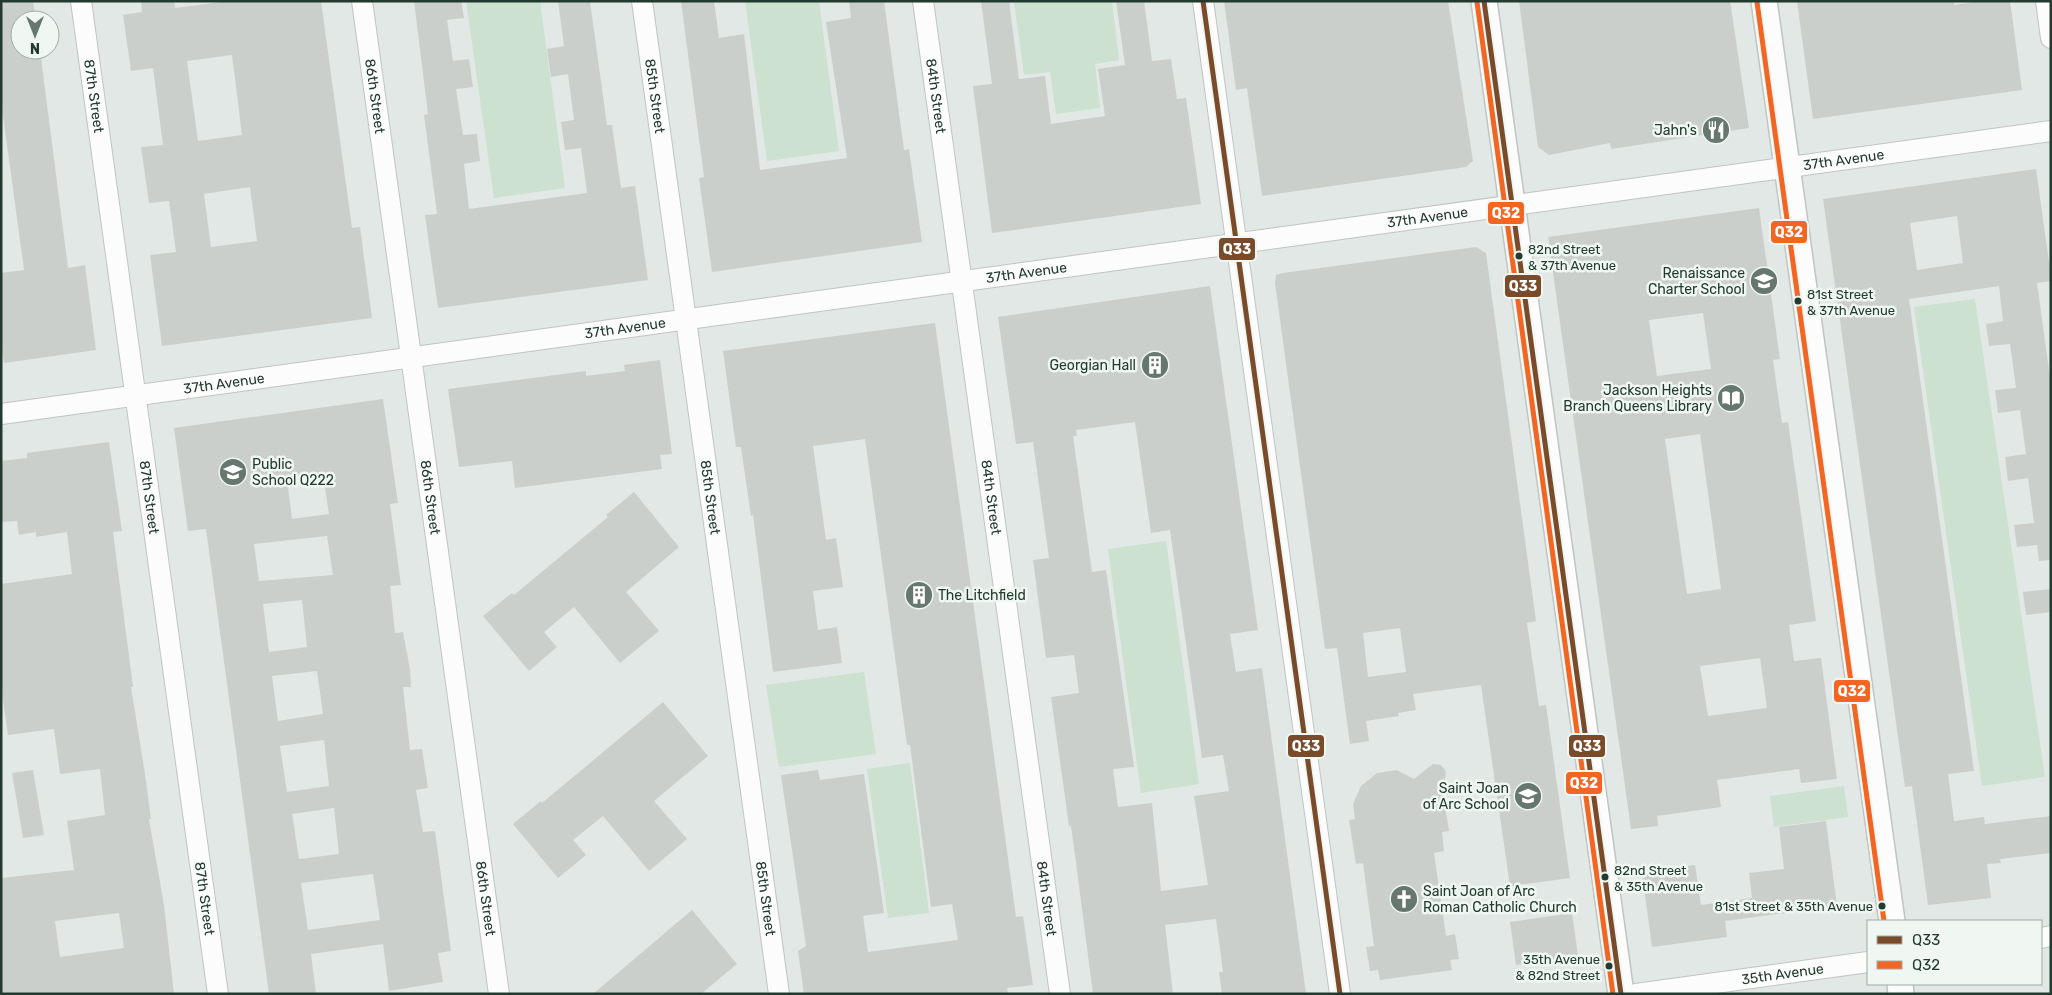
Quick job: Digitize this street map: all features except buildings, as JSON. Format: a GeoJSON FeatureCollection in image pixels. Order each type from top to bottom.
{"type":"FeatureCollection","features":[{"type":"Feature","properties":{"kind":"street","name":"87th Street"},"geometry":{"type":"LineString","coordinates":[[81,1],[218,994]]}},
{"type":"Feature","properties":{"kind":"street","name":"86th Street"},"geometry":{"type":"LineString","coordinates":[[362,1],[499,994]]}},
{"type":"Feature","properties":{"kind":"street","name":"85th Street"},"geometry":{"type":"LineString","coordinates":[[642,1],[780,994]]}},
{"type":"Feature","properties":{"kind":"street","name":"84th Street"},"geometry":{"type":"LineString","coordinates":[[923,1],[1060,994]]}},
{"type":"Feature","properties":{"kind":"street"},"geometry":{"type":"LineString","coordinates":[[1203,1],[1340,994]]}},
{"type":"Feature","properties":{"kind":"street"},"geometry":{"type":"LineString","coordinates":[[1484,1],[1621,994]]}},
{"type":"Feature","properties":{"kind":"street"},"geometry":{"type":"LineString","coordinates":[[1764,1],[1892,920]]}},
{"type":"Feature","properties":{"kind":"street"},"geometry":{"type":"LineString","coordinates":[[2046,1],[2051,38]]}},
{"type":"Feature","properties":{"kind":"street","name":"37th Avenue"},"geometry":{"type":"LineString","coordinates":[[1,414],[2051,131]]}},
{"type":"Feature","properties":{"kind":"street","name":"35th Avenue"},"geometry":{"type":"LineString","coordinates":[[1636,994],[1867,962]]}},
{"type":"Feature","properties":{"kind":"green space"},"geometry":{"type":"Polygon","coordinates":[[[466,1],[540,1],[565,188],[494,198],[466,1]]]}},
{"type":"Feature","properties":{"kind":"green space"},"geometry":{"type":"Polygon","coordinates":[[[745,1],[819,1],[839,151],[767,161],[745,1]]]}},
{"type":"Feature","properties":{"kind":"green space"},"geometry":{"type":"Polygon","coordinates":[[[1014,1],[1112,1],[1119,60],[1095,64],[1100,108],[1056,114],[1050,72],[1024,75],[1014,1]]]}},
{"type":"Feature","properties":{"kind":"green space"},"geometry":{"type":"Polygon","coordinates":[[[1975,299],[2045,777],[1982,786],[1914,307],[1975,299]]]}},
{"type":"Feature","properties":{"kind":"green space"},"geometry":{"type":"Polygon","coordinates":[[[1166,541],[1199,784],[1141,793],[1108,549],[1166,541]]]}},
{"type":"Feature","properties":{"kind":"green space"},"geometry":{"type":"Polygon","coordinates":[[[864,672],[876,754],[779,767],[766,685],[864,672]]]}},
{"type":"Feature","properties":{"kind":"green space"},"geometry":{"type":"Polygon","coordinates":[[[910,763],[929,913],[888,918],[867,769],[910,763]]]}},
{"type":"Feature","properties":{"kind":"green space"},"geometry":{"type":"Polygon","coordinates":[[[1844,786],[1848,817],[1774,827],[1770,796],[1844,786]]]}},
{"type":"Feature","properties":{"kind":"transit line","name":"Q33"},"geometry":{"type":"LineString","coordinates":[[1203,1],[1340,994]]}},
{"type":"Feature","properties":{"kind":"transit line","name":"Q33"},"geometry":{"type":"LineString","coordinates":[[1484,1],[1621,994]]}},
{"type":"Feature","properties":{"kind":"transit line","name":"Q32"},"geometry":{"type":"LineString","coordinates":[[1477,2],[1613,994]]}},
{"type":"Feature","properties":{"kind":"transit line","name":"Q32"},"geometry":{"type":"LineString","coordinates":[[1757,2],[1884,920]]}},
{"type":"Feature","properties":{"kind":"place","name":"Jahn's"},"geometry":{"type":"Point","coordinates":[1716,130]}},
{"type":"Feature","properties":{"kind":"place","name":"82nd Street & 37th Avenue"},"geometry":{"type":"Point","coordinates":[1519,256]}},
{"type":"Feature","properties":{"kind":"place","name":"Renaissance Charter School"},"geometry":{"type":"Point","coordinates":[1764,281]}},
{"type":"Feature","properties":{"kind":"place","name":"81st Street & 37th Avenue"},"geometry":{"type":"Point","coordinates":[1798,301]}},
{"type":"Feature","properties":{"kind":"place","name":"Georgian Hall"},"geometry":{"type":"Point","coordinates":[1155,365]}},
{"type":"Feature","properties":{"kind":"place","name":"Jackson Heights Branch Queens Library"},"geometry":{"type":"Point","coordinates":[1731,398]}},
{"type":"Feature","properties":{"kind":"place","name":"Public School Q222"},"geometry":{"type":"Point","coordinates":[233,472]}},
{"type":"Feature","properties":{"kind":"place","name":"The Litchfield"},"geometry":{"type":"Point","coordinates":[919,595]}},
{"type":"Feature","properties":{"kind":"place","name":"Saint Joan of Arc School"},"geometry":{"type":"Point","coordinates":[1528,796]}},
{"type":"Feature","properties":{"kind":"place","name":"82nd Street & 35th Avenue"},"geometry":{"type":"Point","coordinates":[1605,877]}},
{"type":"Feature","properties":{"kind":"place","name":"Saint Joan of Arc Roman Catholic Church"},"geometry":{"type":"Point","coordinates":[1404,899]}},
{"type":"Feature","properties":{"kind":"place","name":"81st Street & 35th Avenue"},"geometry":{"type":"Point","coordinates":[1882,906]}},
{"type":"Feature","properties":{"kind":"place","name":"35th Avenue & 82nd Street"},"geometry":{"type":"Point","coordinates":[1609,966]}}]}
